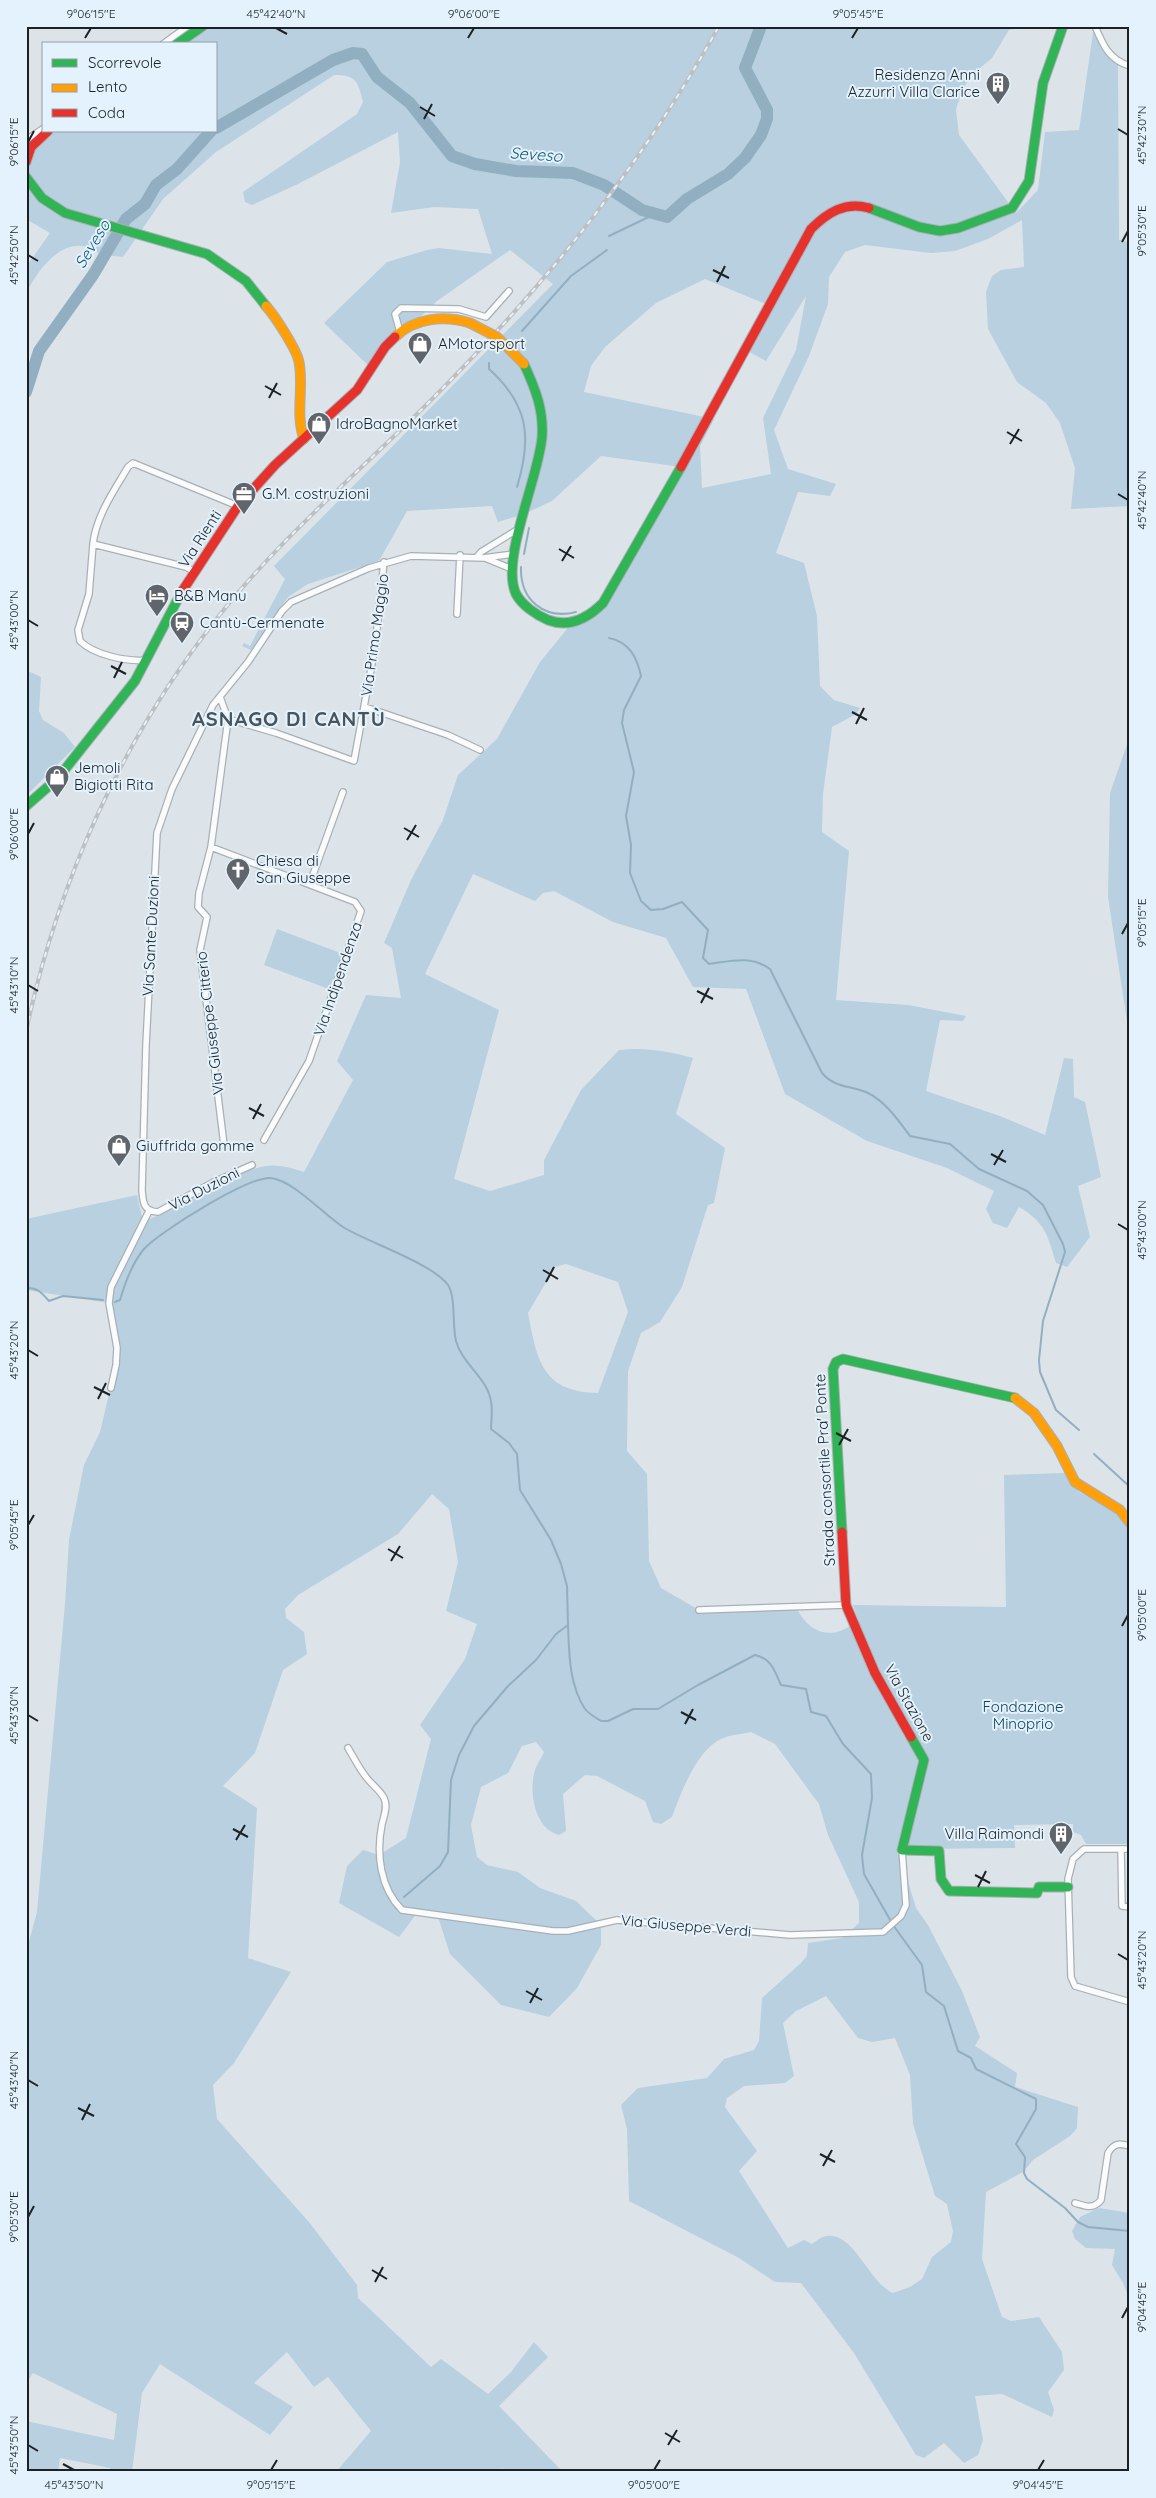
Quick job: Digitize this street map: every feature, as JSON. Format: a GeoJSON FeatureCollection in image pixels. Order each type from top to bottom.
{"type":"FeatureCollection","features":[{"type":"Feature","properties":{"kind":"main road"},"geometry":{"type":"LineString","coordinates":[[180,42],[203,26]]}},
{"type":"Feature","properties":{"kind":"main road"},"geometry":{"type":"LineString","coordinates":[[400,332],[427,319],[456,319],[470,323],[497,337],[524,364],[536,387],[544,429],[541,449],[514,554],[512,569],[516,592],[525,606],[552,623],[570,624],[589,617],[603,603],[696,441],[744,349],[811,229],[827,213],[847,207],[873,209],[919,227],[940,231],[958,228],[1012,208],[1029,181],[1043,83],[1063,26]]}},
{"type":"Feature","properties":{"kind":"main road"},"geometry":{"type":"LineString","coordinates":[[26,162],[31,147],[47,132]]}},
{"type":"Feature","properties":{"kind":"main road"},"geometry":{"type":"LineString","coordinates":[[26,177],[32,189],[45,202],[65,213],[109,224],[207,254],[246,281],[274,315],[299,361],[300,428],[304,439]]}},
{"type":"Feature","properties":{"kind":"main road","name":"Via Rienti"},"geometry":{"type":"LineString","coordinates":[[26,806],[58,778],[135,681],[173,606],[238,506],[274,465],[358,390],[385,347],[400,332]]}},
{"type":"Feature","properties":{"kind":"main road","name":"Strada consortile Pra' Ponte"},"geometry":{"type":"LineString","coordinates":[[846,1605],[833,1369],[836,1362],[843,1359],[1011,1396],[1024,1403],[1034,1413],[1057,1446],[1075,1482],[1088,1492],[1120,1510],[1130,1522]]}},
{"type":"Feature","properties":{"kind":"main road","name":"Via Stazione"},"geometry":{"type":"LineString","coordinates":[[846,1605],[875,1673],[924,1760],[902,1850]]}},
{"type":"Feature","properties":{"kind":"main road"},"geometry":{"type":"LineString","coordinates":[[902,1850],[939,1851],[942,1886],[949,1891],[1037,1893],[1039,1887],[1068,1887]]}},
{"type":"Feature","properties":{"kind":"street"},"geometry":{"type":"LineString","coordinates":[[166,42],[188,26]]}},
{"type":"Feature","properties":{"kind":"street"},"geometry":{"type":"LineString","coordinates":[[1095,26],[1105,49],[1118,63],[1130,66]]}},
{"type":"Feature","properties":{"kind":"street"},"geometry":{"type":"LineString","coordinates":[[26,140],[42,129]]}},
{"type":"Feature","properties":{"kind":"street"},"geometry":{"type":"LineString","coordinates":[[400,332],[396,314],[401,308],[459,309],[486,317],[509,291]]}},
{"type":"Feature","properties":{"kind":"street"},"geometry":{"type":"LineString","coordinates":[[147,660],[126,659],[90,648],[80,640],[78,630],[89,594],[94,532],[104,508],[128,467],[133,463],[238,506]]}},
{"type":"Feature","properties":{"kind":"street"},"geometry":{"type":"LineString","coordinates":[[480,557],[481,552],[520,528]]}},
{"type":"Feature","properties":{"kind":"street"},"geometry":{"type":"LineString","coordinates":[[93,544],[186,567],[195,572]]}},
{"type":"Feature","properties":{"kind":"street"},"geometry":{"type":"LineString","coordinates":[[480,557],[514,554]]}},
{"type":"Feature","properties":{"kind":"street","name":"Via Sante Duzioni"},"geometry":{"type":"LineString","coordinates":[[142,1190],[146,1045],[157,833],[172,789],[213,705],[248,662],[282,611],[291,602],[384,562],[411,556],[480,557]]}},
{"type":"Feature","properties":{"kind":"street"},"geometry":{"type":"LineString","coordinates":[[458,614],[460,556]]}},
{"type":"Feature","properties":{"kind":"street"},"geometry":{"type":"LineString","coordinates":[[480,557],[512,569]]}},
{"type":"Feature","properties":{"kind":"street","name":"Via Primo Maggio"},"geometry":{"type":"LineString","coordinates":[[228,719],[276,733],[354,761],[375,647],[384,562]]}},
{"type":"Feature","properties":{"kind":"street"},"geometry":{"type":"LineString","coordinates":[[211,847],[228,719],[220,696]]}},
{"type":"Feature","properties":{"kind":"street","name":"Via Primo Maggio"},"geometry":{"type":"LineString","coordinates":[[365,707],[439,732],[480,750]]}},
{"type":"Feature","properties":{"kind":"street"},"geometry":{"type":"LineString","coordinates":[[310,883],[343,792]]}},
{"type":"Feature","properties":{"kind":"street","name":"Via Indipendenza"},"geometry":{"type":"LineString","coordinates":[[211,847],[310,883],[355,902],[361,911],[309,1061],[264,1140]]}},
{"type":"Feature","properties":{"kind":"street","name":"Via Giuseppe Citterio"},"geometry":{"type":"LineString","coordinates":[[211,847],[199,893],[198,907],[207,917],[200,950],[224,1145]]}},
{"type":"Feature","properties":{"kind":"street","name":"Via Duzioni"},"geometry":{"type":"LineString","coordinates":[[142,1190],[144,1206],[149,1211],[158,1212],[212,1183],[252,1165]]}},
{"type":"Feature","properties":{"kind":"street"},"geometry":{"type":"LineString","coordinates":[[112,1388],[117,1348],[109,1303],[111,1288],[149,1211]]}},
{"type":"Feature","properties":{"kind":"street"},"geometry":{"type":"LineString","coordinates":[[698,1610],[846,1605]]}},
{"type":"Feature","properties":{"kind":"street","name":"Via Giuseppe Verdi"},"geometry":{"type":"LineString","coordinates":[[348,1748],[365,1777],[384,1798],[386,1810],[379,1855],[383,1878],[392,1901],[402,1910],[554,1931],[568,1931],[617,1920],[790,1935],[882,1932],[901,1916],[906,1898],[902,1850]]}},
{"type":"Feature","properties":{"kind":"street"},"geometry":{"type":"LineString","coordinates":[[1130,1849],[1084,1849],[1073,1859],[1070,1866],[1068,1887],[1071,1977],[1075,1986],[1130,2002]]}},
{"type":"Feature","properties":{"kind":"street"},"geometry":{"type":"LineString","coordinates":[[1121,1849],[1122,1906],[1130,1907]]}},
{"type":"Feature","properties":{"kind":"street"},"geometry":{"type":"LineString","coordinates":[[1075,2203],[1090,2207],[1097,2205],[1100,2200],[1108,2153],[1112,2146],[1119,2143],[1130,2146]]}},
{"type":"Feature","properties":{"kind":"green space"},"geometry":{"type":"Polygon","coordinates":[[[203,26],[1030,26],[1009,30],[992,58],[972,75],[962,90],[956,110],[959,135],[1016,213],[1038,190],[1045,132],[1079,130],[1094,26],[1118,63],[1119,240],[1130,242],[1130,506],[1071,509],[1075,468],[1060,423],[1046,403],[1017,382],[988,329],[986,292],[992,276],[1001,270],[1024,267],[1022,220],[988,239],[955,251],[931,253],[865,245],[845,252],[829,277],[828,304],[809,356],[774,430],[788,469],[836,484],[830,496],[798,492],[776,553],[804,563],[817,616],[820,686],[834,700],[860,708],[856,714],[832,727],[823,794],[822,832],[849,851],[836,1000],[908,1005],[966,1016],[963,1021],[940,1020],[926,1091],[1000,1116],[1045,1135],[1064,1058],[1073,1059],[1074,1097],[1085,1102],[1101,1177],[1078,1186],[1090,1237],[1067,1267],[1056,1263],[1044,1230],[1035,1218],[1019,1207],[1007,1228],[993,1223],[986,1209],[994,1191],[947,1168],[867,1141],[785,1094],[746,989],[693,987],[666,938],[613,922],[554,891],[543,893],[535,901],[473,874],[425,974],[499,1010],[454,1179],[490,1191],[544,1175],[544,1160],[581,1090],[619,1050],[656,1050],[693,1058],[676,1114],[725,1148],[714,1203],[708,1205],[682,1287],[660,1322],[641,1333],[628,1371],[627,1451],[647,1474],[649,1561],[661,1588],[699,1610],[797,1609],[807,1623],[820,1631],[835,1632],[851,1625],[923,1760],[901,1858],[916,1908],[928,1925],[962,1991],[980,2037],[975,2046],[1017,2073],[1015,2087],[1078,2107],[1077,2128],[1070,2136],[1033,2160],[1023,2172],[986,2192],[982,2259],[1002,2317],[1011,2321],[1039,2317],[1062,2352],[1064,2370],[1048,2392],[1054,2410],[1052,2417],[1002,2394],[975,2396],[983,2440],[978,2455],[964,2463],[944,2443],[924,2458],[916,2455],[854,2353],[801,2283],[775,2282],[739,2258],[629,2201],[627,2129],[621,2105],[638,2088],[707,2078],[724,2059],[754,2050],[759,2041],[762,1998],[807,1956],[808,1943],[842,1938],[859,1923],[859,1902],[828,1835],[819,1804],[775,1744],[751,1732],[721,1739],[712,1745],[704,1753],[690,1774],[672,1817],[661,1824],[653,1822],[645,1801],[597,1776],[585,1775],[563,1794],[566,1831],[559,1835],[551,1832],[540,1819],[534,1801],[534,1774],[544,1752],[536,1742],[522,1746],[508,1773],[481,1787],[471,1825],[477,1857],[487,1865],[518,1872],[540,1888],[576,1901],[601,1925],[601,1945],[577,1988],[549,2017],[501,2005],[450,1954],[438,1917],[417,1913],[399,1937],[339,1903],[347,1866],[363,1850],[379,1855],[406,1838],[431,1739],[420,1725],[465,1659],[477,1624],[446,1611],[458,1562],[449,1509],[432,1494],[398,1534],[298,1595],[285,1609],[286,1618],[304,1632],[307,1654],[283,1670],[255,1753],[223,1786],[257,1808],[248,1958],[291,1972],[234,2063],[213,2085],[217,2119],[309,2222],[357,2285],[358,2298],[431,2367],[441,2359],[488,2394],[511,2372],[534,2342],[548,2357],[499,2406],[563,2472],[507,2472],[502,2468],[502,2472],[336,2472],[371,2431],[328,2377],[314,2387],[287,2352],[254,2383],[293,2407],[270,2435],[160,2364],[142,2393],[132,2472],[110,2472],[110,2468],[60,2458],[58,2472],[26,2472],[26,2421],[114,2440],[117,2414],[33,2373],[26,2384],[26,1953],[37,1912],[69,1540],[84,1465],[100,1432],[116,1365],[109,1303],[26,1290],[26,1219],[137,1195],[143,1222],[158,1216],[219,1183],[250,1170],[275,1166],[304,1172],[353,1080],[337,1061],[366,995],[401,998],[392,948],[384,943],[411,880],[443,820],[458,775],[497,739],[540,662],[571,624],[596,611],[681,467],[601,456],[552,501],[524,514],[498,522],[492,506],[407,511],[379,561],[308,584],[288,597],[251,650],[242,646],[244,643],[250,646],[285,579],[274,566],[553,284],[510,250],[437,301],[369,366],[324,323],[387,262],[439,248],[492,254],[478,209],[434,207],[391,213],[400,162],[398,132],[298,184],[252,205],[245,202],[243,192],[357,114],[363,102],[360,89],[355,81],[348,76],[334,75],[216,152],[163,199],[123,257],[103,255],[85,246],[73,246],[64,249],[41,269],[26,294],[26,267],[50,233],[26,219],[26,149],[47,132],[218,132],[218,42],[180,42],[203,26]],[[705,279],[656,303],[605,347],[591,366],[584,392],[714,419],[700,446],[702,488],[771,474],[763,418],[796,350],[806,296],[766,361],[744,349],[768,305],[705,279]],[[566,1264],[555,1267],[528,1313],[535,1345],[539,1359],[545,1370],[554,1380],[565,1387],[598,1393],[628,1312],[618,1282],[566,1264]],[[826,1996],[796,2011],[783,2023],[794,2076],[785,2083],[744,2086],[727,2098],[725,2107],[757,2151],[739,2171],[788,2248],[804,2240],[812,2244],[826,2236],[836,2237],[845,2241],[876,2279],[893,2293],[910,2287],[922,2279],[932,2257],[951,2242],[953,2231],[947,2204],[935,2196],[913,2124],[910,2075],[895,2038],[872,2042],[858,2038],[826,1996]]]}},
{"type":"Feature","properties":{"kind":"green space"},"geometry":{"type":"Polygon","coordinates":[[[26,670],[41,677],[39,711],[43,720],[64,733],[75,747],[26,796],[26,670]]]}},
{"type":"Feature","properties":{"kind":"green space"},"geometry":{"type":"Polygon","coordinates":[[[1130,736],[1130,1041],[1108,897],[1110,793],[1130,736]]]}},
{"type":"Feature","properties":{"kind":"green space"},"geometry":{"type":"Polygon","coordinates":[[[277,929],[343,954],[329,989],[264,965],[277,929]]]}},
{"type":"Feature","properties":{"kind":"green space","name":"Fondazione Minoprio"},"geometry":{"type":"Polygon","coordinates":[[[1066,1473],[1079,1492],[1109,1507],[1130,1527],[1130,1844],[1086,1844],[1081,1835],[1073,1832],[1073,1824],[1014,1825],[1015,1848],[904,1849],[925,1760],[873,1664],[853,1605],[1006,1607],[1004,1475],[1066,1473]]]}},
{"type":"Feature","properties":{"kind":"green space"},"geometry":{"type":"Polygon","coordinates":[[[1099,2208],[1130,2213],[1130,2301],[1123,2283],[1112,2265],[1115,2249],[1086,2248],[1075,2239],[1072,2231],[1080,2217],[1099,2208]]]}},
{"type":"Feature","properties":{"kind":"waterway","name":"Seveso"},"geometry":{"type":"LineString","coordinates":[[218,127],[333,60],[353,53],[362,54],[377,77],[410,103],[452,156],[475,164],[516,171],[573,173],[604,185],[642,210],[667,217],[687,199],[728,174],[745,158],[761,135],[767,119],[767,110],[745,68],[761,26]]}},
{"type":"Feature","properties":{"kind":"waterway","name":"Seveso"},"geometry":{"type":"LineString","coordinates":[[26,392],[39,351],[93,275],[126,219],[145,204],[156,185],[177,169],[210,132]]}},
{"type":"Feature","properties":{"kind":"waterway"},"geometry":{"type":"LineString","coordinates":[[609,236],[655,214]]}},
{"type":"Feature","properties":{"kind":"waterway"},"geometry":{"type":"LineString","coordinates":[[522,331],[571,276],[607,250]]}},
{"type":"Feature","properties":{"kind":"waterway"},"geometry":{"type":"LineString","coordinates":[[489,363],[489,369],[512,396],[524,423],[525,453],[517,487]]}},
{"type":"Feature","properties":{"kind":"waterway"},"geometry":{"type":"LineString","coordinates":[[524,554],[529,528]]}},
{"type":"Feature","properties":{"kind":"waterway"},"geometry":{"type":"LineString","coordinates":[[521,567],[525,589],[536,605],[554,613],[576,612]]}},
{"type":"Feature","properties":{"kind":"waterway"},"geometry":{"type":"LineString","coordinates":[[609,638],[622,643],[631,651],[641,676],[624,710],[622,723],[634,772],[626,816],[631,845],[630,873],[641,901],[651,910],[663,909],[682,902],[708,930],[703,958],[709,964],[748,960],[770,969],[822,1073],[827,1078],[838,1084],[862,1090],[880,1101],[910,1136],[950,1144],[979,1169],[1027,1191],[1043,1205],[1063,1244],[1065,1252],[1043,1321],[1039,1360],[1040,1372],[1056,1410],[1079,1430]]}},
{"type":"Feature","properties":{"kind":"waterway"},"geometry":{"type":"LineString","coordinates":[[115,1302],[120,1300],[136,1260],[153,1241],[167,1230],[225,1195],[260,1180],[271,1178],[280,1180],[299,1191],[343,1227],[414,1261],[440,1277],[448,1285],[452,1297],[455,1335],[459,1349],[489,1393],[492,1409],[491,1429],[509,1443],[517,1454],[520,1490],[551,1540],[561,1564],[567,1586],[568,1625]]}},
{"type":"Feature","properties":{"kind":"waterway"},"geometry":{"type":"LineString","coordinates":[[26,1288],[42,1293],[49,1301],[63,1296],[103,1300]]}},
{"type":"Feature","properties":{"kind":"waterway"},"geometry":{"type":"LineString","coordinates":[[1094,1454],[1130,1487]]}},
{"type":"Feature","properties":{"kind":"waterway"},"geometry":{"type":"LineString","coordinates":[[404,1897],[440,1866],[448,1852],[451,1780],[459,1755],[474,1726],[508,1686],[536,1660],[556,1634],[568,1625],[571,1668],[576,1690],[585,1709],[601,1721],[608,1721],[633,1709],[658,1709],[698,1685],[755,1655],[761,1657],[772,1666],[781,1685],[806,1689],[811,1712],[826,1716],[843,1744],[871,1774],[872,1798],[862,1855],[864,1874],[893,1925],[922,1965],[926,1992],[944,2006],[958,2051],[971,2058],[976,2069],[1036,2099],[1036,2109],[1016,2144],[1025,2157],[1024,2173],[1027,2179],[1065,2208],[1078,2222],[1088,2227],[1130,2231]]}},
{"type":"Feature","properties":{"kind":"railway"},"geometry":{"type":"LineString","coordinates":[[26,1032],[39,976],[75,867],[98,814],[124,762],[152,712],[184,663],[218,617],[271,556],[416,416],[484,345],[559,260],[628,171],[660,124],[719,26]]}},
{"type":"Feature","properties":{"kind":"traffic: fast"},"geometry":{"type":"LineString","coordinates":[[180,42],[203,26]]}},
{"type":"Feature","properties":{"kind":"traffic: fast"},"geometry":{"type":"LineString","coordinates":[[869,208],[919,227],[940,231],[958,228],[1012,208],[1029,181],[1043,83],[1063,26]]}},
{"type":"Feature","properties":{"kind":"traffic: fast"},"geometry":{"type":"LineString","coordinates":[[26,177],[42,198],[65,213],[207,254],[246,281],[266,306]]}},
{"type":"Feature","properties":{"kind":"traffic: fast"},"geometry":{"type":"LineString","coordinates":[[524,364],[538,399],[542,418],[542,437],[516,540],[512,579],[516,594],[534,612],[548,620],[563,623],[571,622],[585,617],[603,603],[681,467]]}},
{"type":"Feature","properties":{"kind":"traffic: fast"},"geometry":{"type":"LineString","coordinates":[[26,806],[58,778],[135,681],[181,593]]}},
{"type":"Feature","properties":{"kind":"traffic: fast"},"geometry":{"type":"LineString","coordinates":[[842,1532],[833,1369],[836,1362],[843,1359],[1015,1398]]}},
{"type":"Feature","properties":{"kind":"traffic: fast"},"geometry":{"type":"LineString","coordinates":[[911,1737],[924,1760],[902,1850],[939,1851],[941,1879],[949,1891],[1037,1893],[1039,1887],[1068,1887]]}},
{"type":"Feature","properties":{"kind":"traffic: slow"},"geometry":{"type":"LineString","coordinates":[[266,306],[285,333],[299,362],[301,381],[300,420],[304,439]]}},
{"type":"Feature","properties":{"kind":"traffic: slow"},"geometry":{"type":"LineString","coordinates":[[395,337],[411,326],[430,320],[450,319],[470,323]]}},
{"type":"Feature","properties":{"kind":"traffic: slow"},"geometry":{"type":"LineString","coordinates":[[470,323],[497,337],[524,364]]}},
{"type":"Feature","properties":{"kind":"traffic: slow"},"geometry":{"type":"LineString","coordinates":[[1015,1398],[1034,1413],[1057,1446],[1075,1482],[1120,1510],[1130,1523]]}},
{"type":"Feature","properties":{"kind":"traffic: jam"},"geometry":{"type":"LineString","coordinates":[[26,162],[31,147],[47,132]]}},
{"type":"Feature","properties":{"kind":"traffic: jam"},"geometry":{"type":"LineString","coordinates":[[681,467],[811,229],[830,213],[844,207],[860,206],[869,208]]}},
{"type":"Feature","properties":{"kind":"traffic: jam"},"geometry":{"type":"LineString","coordinates":[[181,593],[238,506],[275,465],[357,390],[385,347],[395,337]]}},
{"type":"Feature","properties":{"kind":"traffic: jam"},"geometry":{"type":"LineString","coordinates":[[842,1532],[846,1605],[875,1673],[911,1737]]}},
{"type":"Feature","properties":{"kind":"place","name":"Residenza Anni Azzurri Villa Clarice"},"geometry":{"type":"Point","coordinates":[998,105]}},
{"type":"Feature","properties":{"kind":"place","name":"AMotorsport"},"geometry":{"type":"Point","coordinates":[420,365]}},
{"type":"Feature","properties":{"kind":"place","name":"IdroBagnoMarket"},"geometry":{"type":"Point","coordinates":[319,445]}},
{"type":"Feature","properties":{"kind":"place","name":"G.M. costruzioni"},"geometry":{"type":"Point","coordinates":[244,515]}},
{"type":"Feature","properties":{"kind":"place","name":"B&B Manu"},"geometry":{"type":"Point","coordinates":[157,617]}},
{"type":"Feature","properties":{"kind":"place","name":"Cantù-Cermenate"},"geometry":{"type":"Point","coordinates":[182,644]}},
{"type":"Feature","properties":{"kind":"place","name":"Jemoli Bigiotti Rita"},"geometry":{"type":"Point","coordinates":[57,798]}},
{"type":"Feature","properties":{"kind":"place","name":"Chiesa di San Giuseppe"},"geometry":{"type":"Point","coordinates":[238,891]}},
{"type":"Feature","properties":{"kind":"place","name":"Giuffrida gomme"},"geometry":{"type":"Point","coordinates":[119,1167]}},
{"type":"Feature","properties":{"kind":"place","name":"Villa Raimondi"},"geometry":{"type":"Point","coordinates":[1061,1855]}},
{"type":"Feature","properties":{"kind":"district","name":"ASNAGO DI CANTÙ"},"geometry":{"type":"Point","coordinates":[289,719]}}]}
